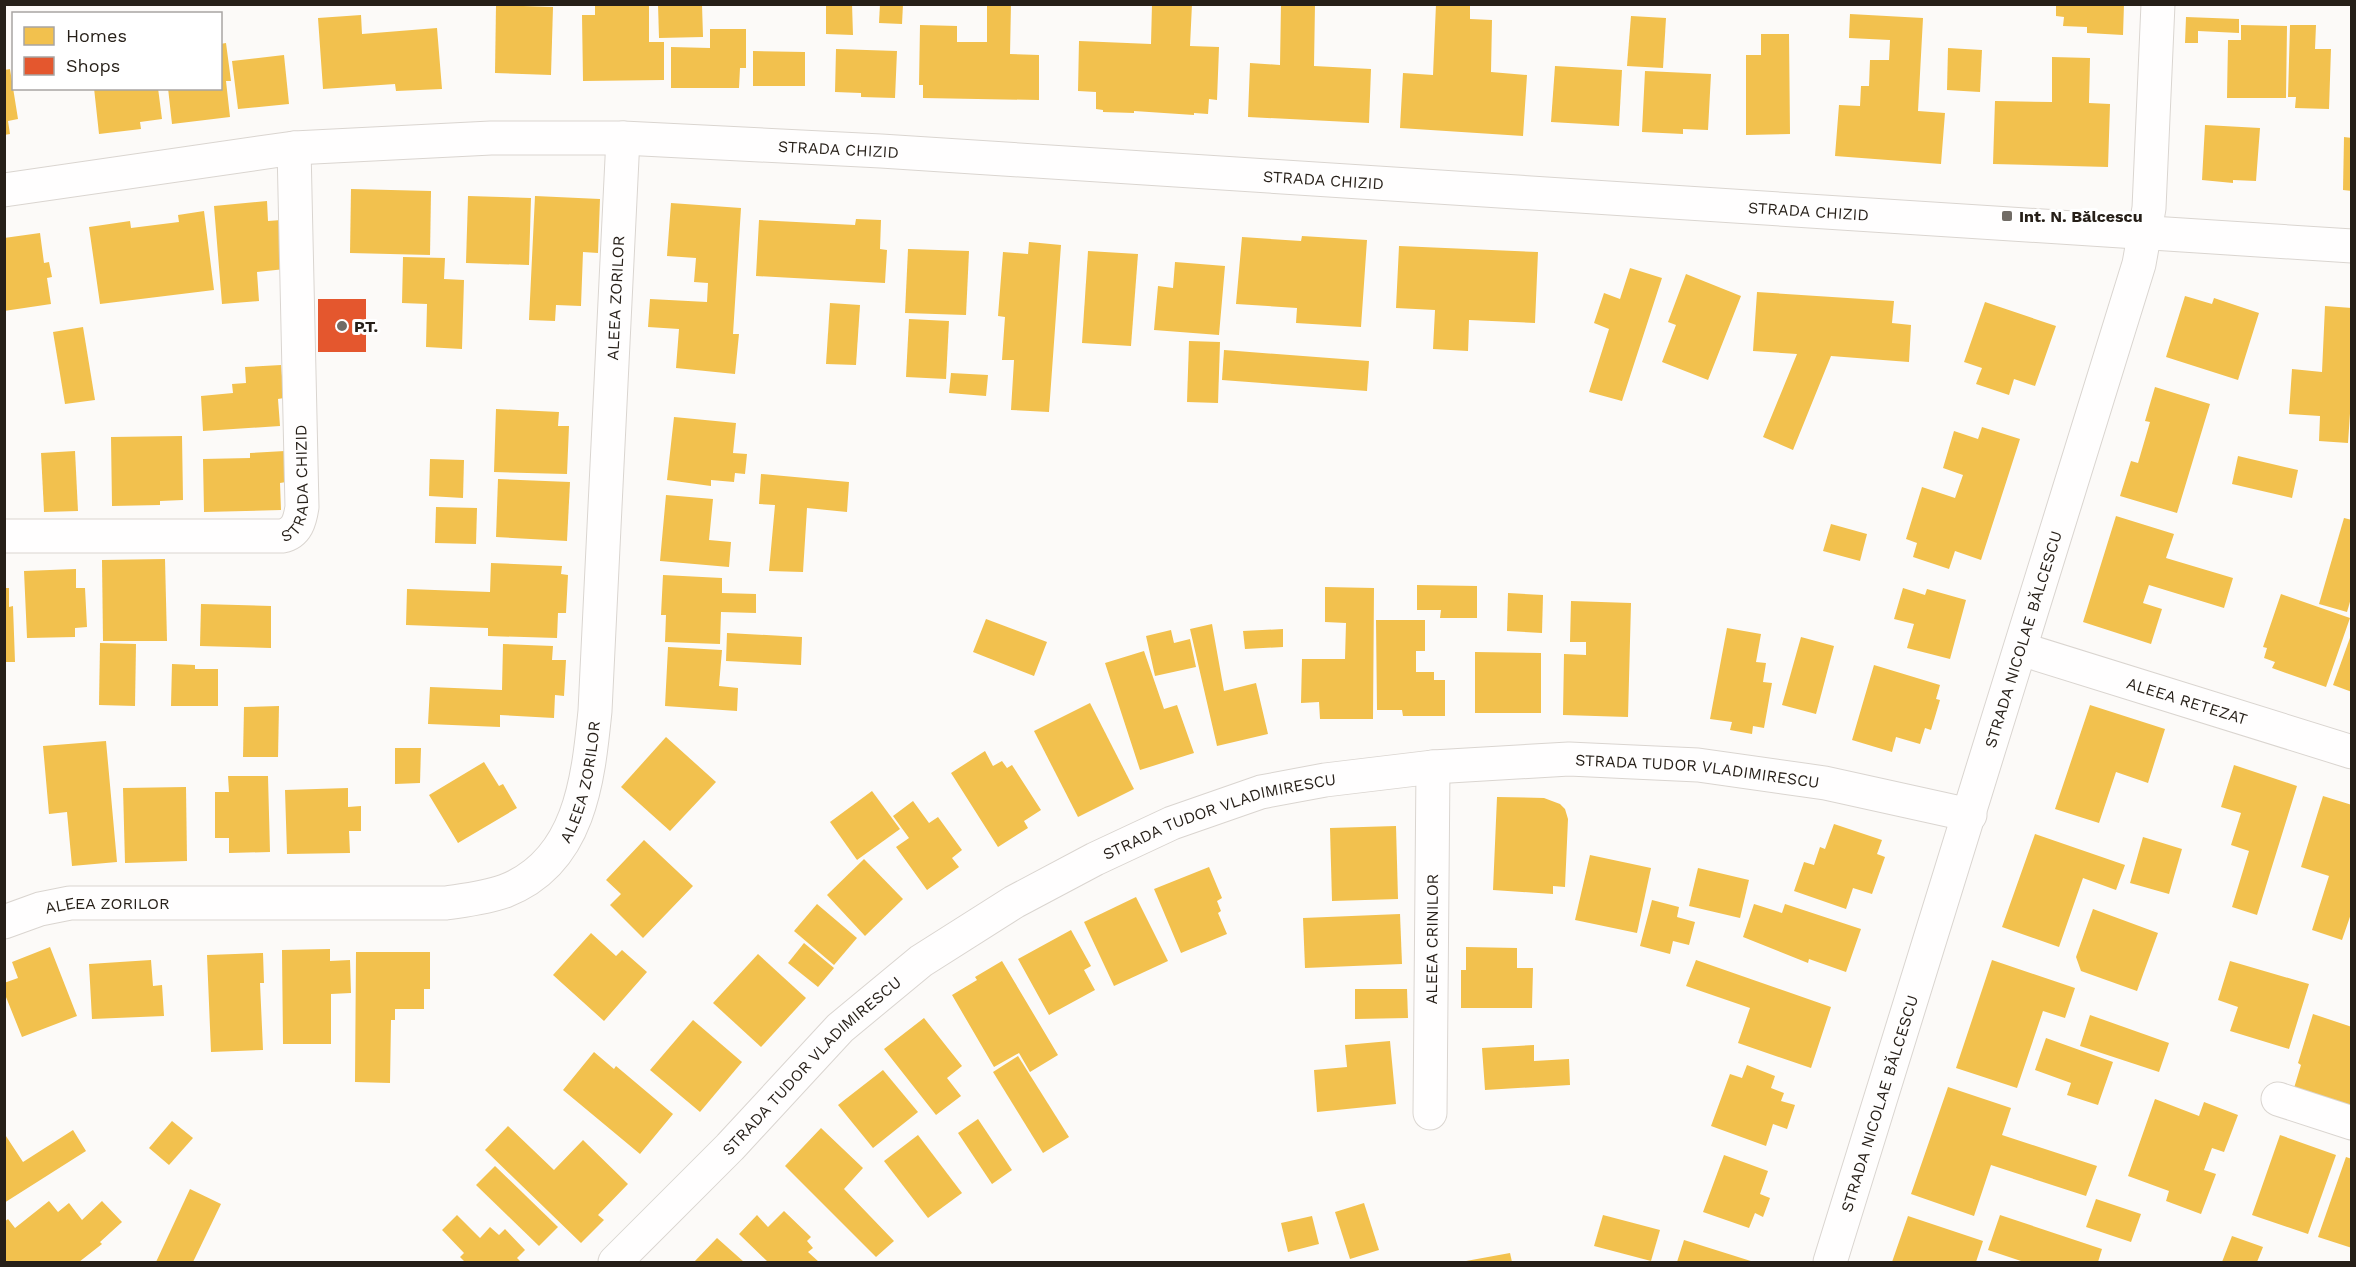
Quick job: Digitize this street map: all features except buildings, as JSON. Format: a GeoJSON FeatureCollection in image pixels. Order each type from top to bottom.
{"type":"FeatureCollection","features":[{"type":"Feature","properties":{"kind":"street","name":"STRADA NICOLAE BĂLCESCU"},"geometry":{"type":"LineString","coordinates":[[1830,1263],[2139,264],[2150,208],[2158,4]]}},
{"type":"Feature","properties":{"kind":"street","name":"STRADA CHIZID"},"geometry":{"type":"LineString","coordinates":[[4,190],[294,147],[491,138],[623,138],[1071,163],[2352,246]]}},
{"type":"Feature","properties":{"kind":"street","name":"ALEEA ZORILOR"},"geometry":{"type":"LineString","coordinates":[[4,922],[40,909],[70,903],[446,903],[481,898],[506,891],[546,864],[562,844],[574,823],[583,795],[590,762],[595,711],[623,138]]}},
{"type":"Feature","properties":{"kind":"street","name":"STRADA CHIZID"},"geometry":{"type":"LineString","coordinates":[[4,536],[282,537],[289,535],[297,526],[302,507],[294,147]]}},
{"type":"Feature","properties":{"kind":"street","name":"ALEEA RETEZAT"},"geometry":{"type":"LineString","coordinates":[[2021,649],[2352,752]]}},
{"type":"Feature","properties":{"kind":"street","name":"STRADA TUDOR VLADIMIRESCU"},"geometry":{"type":"LineString","coordinates":[[615,1263],[730,1147],[840,1028],[921,961],[1014,902],[1095,859],[1172,823],[1261,792],[1325,780],[1433,767],[1569,759],[1698,765],[1825,783],[1970,815]]}},
{"type":"Feature","properties":{"kind":"street","name":"ALEEA CRINILOR"},"geometry":{"type":"LineString","coordinates":[[1430,1113],[1433,767]]}},
{"type":"Feature","properties":{"kind":"street"},"geometry":{"type":"LineString","coordinates":[[2278,1099],[2352,1123]]}},
{"type":"Feature","properties":{"kind":"place","name":"Int. N. Bălcescu"},"geometry":{"type":"Point","coordinates":[2007,216]}},
{"type":"Feature","properties":{"kind":"place","name":"P.T."},"geometry":{"type":"Point","coordinates":[342,326]}}]}
